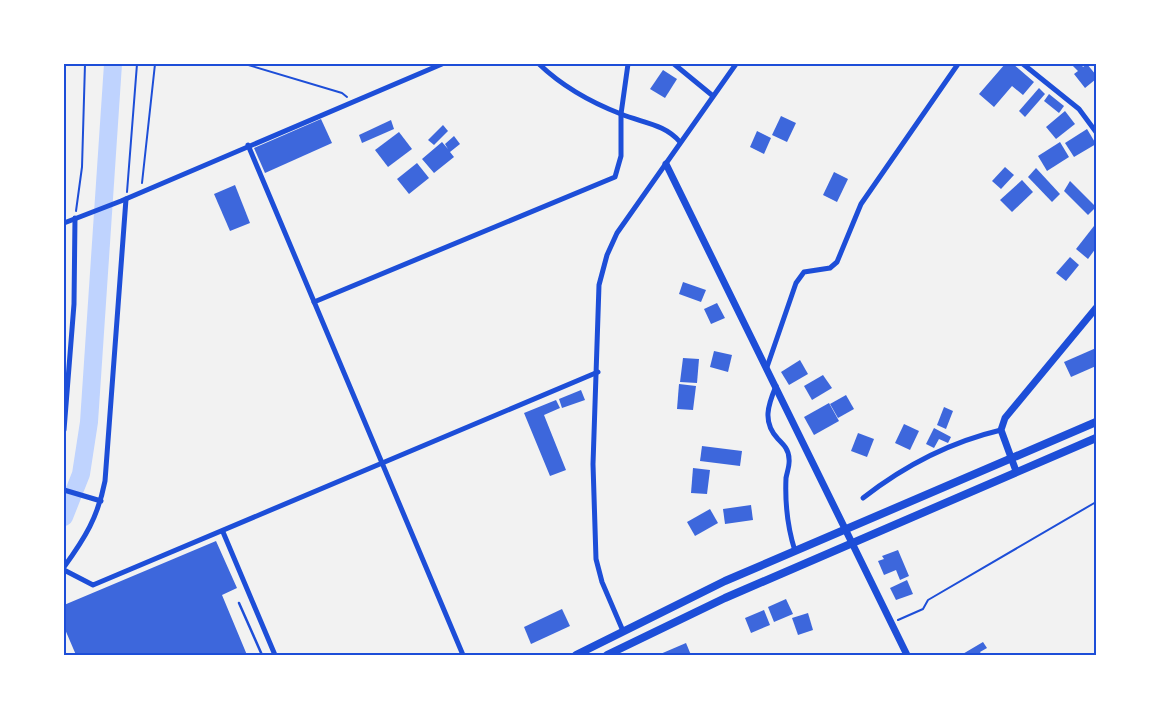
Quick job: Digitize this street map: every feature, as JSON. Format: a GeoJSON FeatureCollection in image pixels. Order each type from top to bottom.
{"type":"FeatureCollection","features":[{"type":"Feature","properties":{"kind":"main road"},"geometry":{"type":"LineString","coordinates":[[576,655],[725,581],[1096,422]]}},
{"type":"Feature","properties":{"kind":"main road"},"geometry":{"type":"LineString","coordinates":[[607,655],[725,598],[1096,438]]}},
{"type":"Feature","properties":{"kind":"street"},"geometry":{"type":"LineString","coordinates":[[64,223],[124,200],[248,145],[442,64]]}},
{"type":"Feature","properties":{"kind":"street"},"geometry":{"type":"LineString","coordinates":[[539,64],[558,83],[577,94],[621,114],[671,131],[680,142]]}},
{"type":"Feature","properties":{"kind":"street"},"geometry":{"type":"LineString","coordinates":[[314,302],[615,177],[621,156],[621,114],[628,64]]}},
{"type":"Feature","properties":{"kind":"street"},"geometry":{"type":"LineString","coordinates":[[674,64],[713,96]]}},
{"type":"Feature","properties":{"kind":"street"},"geometry":{"type":"LineString","coordinates":[[623,632],[602,582],[596,559],[593,464],[598,372],[599,285],[607,255],[617,233],[736,64]]}},
{"type":"Feature","properties":{"kind":"street"},"geometry":{"type":"LineString","coordinates":[[768,367],[796,282],[804,272],[830,268],[837,262],[861,204],[958,64]]}},
{"type":"Feature","properties":{"kind":"street"},"geometry":{"type":"LineString","coordinates":[[1023,64],[1079,109],[1096,132]]}},
{"type":"Feature","properties":{"kind":"street"},"geometry":{"type":"LineString","coordinates":[[248,145],[463,655]]}},
{"type":"Feature","properties":{"kind":"street"},"geometry":{"type":"LineString","coordinates":[[666,164],[768,367],[908,655]]}},
{"type":"Feature","properties":{"kind":"street"},"geometry":{"type":"LineString","coordinates":[[124,200],[105,481],[88,532],[64,569],[93,585],[223,532],[598,372]]}},
{"type":"Feature","properties":{"kind":"street"},"geometry":{"type":"LineString","coordinates":[[64,430],[74,304],[77,218]]}},
{"type":"Feature","properties":{"kind":"street"},"geometry":{"type":"LineString","coordinates":[[1016,471],[1010,459],[1001,430],[1009,413],[1096,308]]}},
{"type":"Feature","properties":{"kind":"street"},"geometry":{"type":"LineString","coordinates":[[776,386],[767,407],[768,419],[770,429],[787,450],[790,459],[786,479],[790,535],[795,551]]}},
{"type":"Feature","properties":{"kind":"street"},"geometry":{"type":"LineString","coordinates":[[863,498],[920,459],[966,440],[1001,430]]}},
{"type":"Feature","properties":{"kind":"street"},"geometry":{"type":"LineString","coordinates":[[64,490],[99,501]]}},
{"type":"Feature","properties":{"kind":"street"},"geometry":{"type":"LineString","coordinates":[[223,532],[275,655]]}},
{"type":"Feature","properties":{"kind":"lane"},"geometry":{"type":"LineString","coordinates":[[239,603],[262,655]]}},
{"type":"Feature","properties":{"kind":"path"},"geometry":{"type":"LineString","coordinates":[[77,218],[82,167],[85,64]]}},
{"type":"Feature","properties":{"kind":"path"},"geometry":{"type":"LineString","coordinates":[[124,200],[137,64]]}},
{"type":"Feature","properties":{"kind":"path"},"geometry":{"type":"LineString","coordinates":[[140,193],[146,157],[155,64]]}},
{"type":"Feature","properties":{"kind":"path"},"geometry":{"type":"LineString","coordinates":[[245,64],[342,92],[351,102]]}},
{"type":"Feature","properties":{"kind":"path"},"geometry":{"type":"LineString","coordinates":[[892,623],[923,609],[928,600],[1096,502]]}},
{"type":"Feature","properties":{"kind":"building"},"geometry":{"type":"Polygon","coordinates":[[[1005,64],[1013,64],[1034,82],[1023,95],[1012,86],[994,107],[979,94],[1005,64]]]}},
{"type":"Feature","properties":{"kind":"building"},"geometry":{"type":"Polygon","coordinates":[[[1071,64],[1081,64],[1083,67],[1087,64],[1096,75],[1096,79],[1085,88],[1074,74],[1078,71],[1071,64]]]}},
{"type":"Feature","properties":{"kind":"building"},"geometry":{"type":"Polygon","coordinates":[[[663,70],[677,79],[665,98],[650,89],[663,70]]]}},
{"type":"Feature","properties":{"kind":"building"},"geometry":{"type":"Polygon","coordinates":[[[1039,88],[1045,94],[1025,117],[1019,111],[1039,88]]]}},
{"type":"Feature","properties":{"kind":"building"},"geometry":{"type":"Polygon","coordinates":[[[1049,94],[1064,106],[1059,113],[1044,101],[1049,94]]]}},
{"type":"Feature","properties":{"kind":"building"},"geometry":{"type":"Polygon","coordinates":[[[1065,111],[1075,124],[1056,139],[1046,127],[1065,111]]]}},
{"type":"Feature","properties":{"kind":"building"},"geometry":{"type":"Polygon","coordinates":[[[781,116],[796,123],[787,142],[772,135],[781,116]]]}},
{"type":"Feature","properties":{"kind":"building"},"geometry":{"type":"Polygon","coordinates":[[[321,119],[332,143],[265,173],[254,148],[321,119]]]}},
{"type":"Feature","properties":{"kind":"building"},"geometry":{"type":"Polygon","coordinates":[[[391,120],[394,129],[362,143],[359,135],[391,120]]]}},
{"type":"Feature","properties":{"kind":"building"},"geometry":{"type":"Polygon","coordinates":[[[443,125],[448,131],[434,145],[428,140],[443,125]]]}},
{"type":"Feature","properties":{"kind":"building"},"geometry":{"type":"Polygon","coordinates":[[[1087,129],[1096,144],[1074,157],[1065,143],[1087,129]]]}},
{"type":"Feature","properties":{"kind":"building"},"geometry":{"type":"Polygon","coordinates":[[[757,131],[771,138],[764,154],[750,147],[757,131]]]}},
{"type":"Feature","properties":{"kind":"building"},"geometry":{"type":"Polygon","coordinates":[[[399,132],[412,149],[388,167],[375,150],[399,132]]]}},
{"type":"Feature","properties":{"kind":"building"},"geometry":{"type":"Polygon","coordinates":[[[454,136],[460,144],[450,152],[454,157],[434,173],[422,159],[442,142],[448,149],[445,144],[454,136]]]}},
{"type":"Feature","properties":{"kind":"building"},"geometry":{"type":"Polygon","coordinates":[[[1060,142],[1069,157],[1047,171],[1038,156],[1060,142]]]}},
{"type":"Feature","properties":{"kind":"building"},"geometry":{"type":"Polygon","coordinates":[[[417,163],[429,178],[409,194],[397,179],[417,163]]]}},
{"type":"Feature","properties":{"kind":"building"},"geometry":{"type":"Polygon","coordinates":[[[1005,167],[1014,175],[1001,189],[992,181],[1005,167]]]}},
{"type":"Feature","properties":{"kind":"building"},"geometry":{"type":"Polygon","coordinates":[[[1036,168],[1060,194],[1052,202],[1028,177],[1036,168]]]}},
{"type":"Feature","properties":{"kind":"building"},"geometry":{"type":"Polygon","coordinates":[[[834,172],[848,179],[837,202],[823,195],[834,172]]]}},
{"type":"Feature","properties":{"kind":"building"},"geometry":{"type":"Polygon","coordinates":[[[1022,180],[1033,192],[1012,212],[1000,200],[1022,180]]]}},
{"type":"Feature","properties":{"kind":"building"},"geometry":{"type":"Polygon","coordinates":[[[1070,181],[1096,207],[1088,215],[1064,191],[1070,181]]]}},
{"type":"Feature","properties":{"kind":"building"},"geometry":{"type":"Polygon","coordinates":[[[235,185],[250,223],[230,231],[214,194],[235,185]]]}},
{"type":"Feature","properties":{"kind":"building"},"geometry":{"type":"Polygon","coordinates":[[[1094,226],[1096,228],[1096,248],[1088,259],[1076,249],[1094,226]]]}},
{"type":"Feature","properties":{"kind":"building"},"geometry":{"type":"Polygon","coordinates":[[[1070,257],[1079,265],[1066,281],[1056,273],[1070,257]]]}},
{"type":"Feature","properties":{"kind":"building"},"geometry":{"type":"Polygon","coordinates":[[[683,282],[706,290],[701,302],[679,294],[683,282]]]}},
{"type":"Feature","properties":{"kind":"building"},"geometry":{"type":"Polygon","coordinates":[[[717,303],[725,318],[711,324],[704,309],[717,303]]]}},
{"type":"Feature","properties":{"kind":"building"},"geometry":{"type":"Polygon","coordinates":[[[1096,348],[1096,366],[1071,377],[1064,362],[1096,348]]]}},
{"type":"Feature","properties":{"kind":"building"},"geometry":{"type":"Polygon","coordinates":[[[714,351],[732,355],[728,372],[710,367],[714,351]]]}},
{"type":"Feature","properties":{"kind":"building"},"geometry":{"type":"Polygon","coordinates":[[[683,358],[699,359],[697,383],[680,382],[683,358]]]}},
{"type":"Feature","properties":{"kind":"building"},"geometry":{"type":"Polygon","coordinates":[[[800,360],[808,374],[789,385],[781,372],[800,360]]]}},
{"type":"Feature","properties":{"kind":"building"},"geometry":{"type":"Polygon","coordinates":[[[823,375],[832,388],[812,400],[804,386],[823,375]]]}},
{"type":"Feature","properties":{"kind":"building"},"geometry":{"type":"Polygon","coordinates":[[[679,384],[696,386],[693,410],[677,409],[679,384]]]}},
{"type":"Feature","properties":{"kind":"building"},"geometry":{"type":"Polygon","coordinates":[[[581,390],[585,400],[562,408],[559,399],[581,390]]]}},
{"type":"Feature","properties":{"kind":"building"},"geometry":{"type":"Polygon","coordinates":[[[846,395],[854,409],[838,418],[830,404],[846,395]]]}},
{"type":"Feature","properties":{"kind":"building"},"geometry":{"type":"Polygon","coordinates":[[[556,400],[560,408],[544,415],[566,470],[550,476],[524,413],[556,400]]]}},
{"type":"Feature","properties":{"kind":"building"},"geometry":{"type":"Polygon","coordinates":[[[829,403],[839,421],[814,435],[804,417],[829,403]]]}},
{"type":"Feature","properties":{"kind":"building"},"geometry":{"type":"Polygon","coordinates":[[[944,407],[953,411],[946,429],[937,425],[944,407]]]}},
{"type":"Feature","properties":{"kind":"building"},"geometry":{"type":"Polygon","coordinates":[[[904,424],[919,431],[910,450],[895,443],[904,424]]]}},
{"type":"Feature","properties":{"kind":"building"},"geometry":{"type":"Polygon","coordinates":[[[934,428],[951,437],[948,443],[939,439],[934,448],[926,444],[934,428]]]}},
{"type":"Feature","properties":{"kind":"building"},"geometry":{"type":"Polygon","coordinates":[[[858,433],[874,439],[867,457],[851,451],[858,433]]]}},
{"type":"Feature","properties":{"kind":"building"},"geometry":{"type":"Polygon","coordinates":[[[702,446],[742,451],[740,466],[700,461],[702,446]]]}},
{"type":"Feature","properties":{"kind":"building"},"geometry":{"type":"Polygon","coordinates":[[[693,468],[710,470],[707,494],[691,493],[693,468]]]}},
{"type":"Feature","properties":{"kind":"building"},"geometry":{"type":"Polygon","coordinates":[[[751,505],[753,520],[725,524],[723,509],[751,505]]]}},
{"type":"Feature","properties":{"kind":"building"},"geometry":{"type":"Polygon","coordinates":[[[710,509],[718,523],[695,536],[687,522],[710,509]]]}},
{"type":"Feature","properties":{"kind":"building"},"geometry":{"type":"Polygon","coordinates":[[[216,541],[237,588],[222,595],[247,655],[76,655],[64,627],[64,605],[216,541]]]}},
{"type":"Feature","properties":{"kind":"building"},"geometry":{"type":"Polygon","coordinates":[[[898,550],[909,576],[900,580],[896,570],[884,575],[878,561],[884,559],[882,556],[898,550]]]}},
{"type":"Feature","properties":{"kind":"building"},"geometry":{"type":"Polygon","coordinates":[[[907,580],[913,594],[896,600],[890,588],[907,580]]]}},
{"type":"Feature","properties":{"kind":"building"},"geometry":{"type":"Polygon","coordinates":[[[786,599],[793,614],[774,622],[768,607],[786,599]]]}},
{"type":"Feature","properties":{"kind":"building"},"geometry":{"type":"Polygon","coordinates":[[[562,609],[570,626],[531,644],[524,627],[562,609]]]}},
{"type":"Feature","properties":{"kind":"building"},"geometry":{"type":"Polygon","coordinates":[[[764,610],[770,625],[751,633],[745,618],[764,610]]]}},
{"type":"Feature","properties":{"kind":"building"},"geometry":{"type":"Polygon","coordinates":[[[808,613],[813,630],[798,635],[792,618],[808,613]]]}},
{"type":"Feature","properties":{"kind":"building"},"geometry":{"type":"Polygon","coordinates":[[[983,642],[987,648],[980,652],[982,655],[961,655],[983,642]]]}},
{"type":"Feature","properties":{"kind":"building"},"geometry":{"type":"Polygon","coordinates":[[[686,643],[691,655],[658,655],[686,643]]]}},
{"type":"Feature","properties":{"kind":"waterway"},"geometry":{"type":"LineString","coordinates":[[64,517],[81,474],[89,422],[113,64]]}}]}
